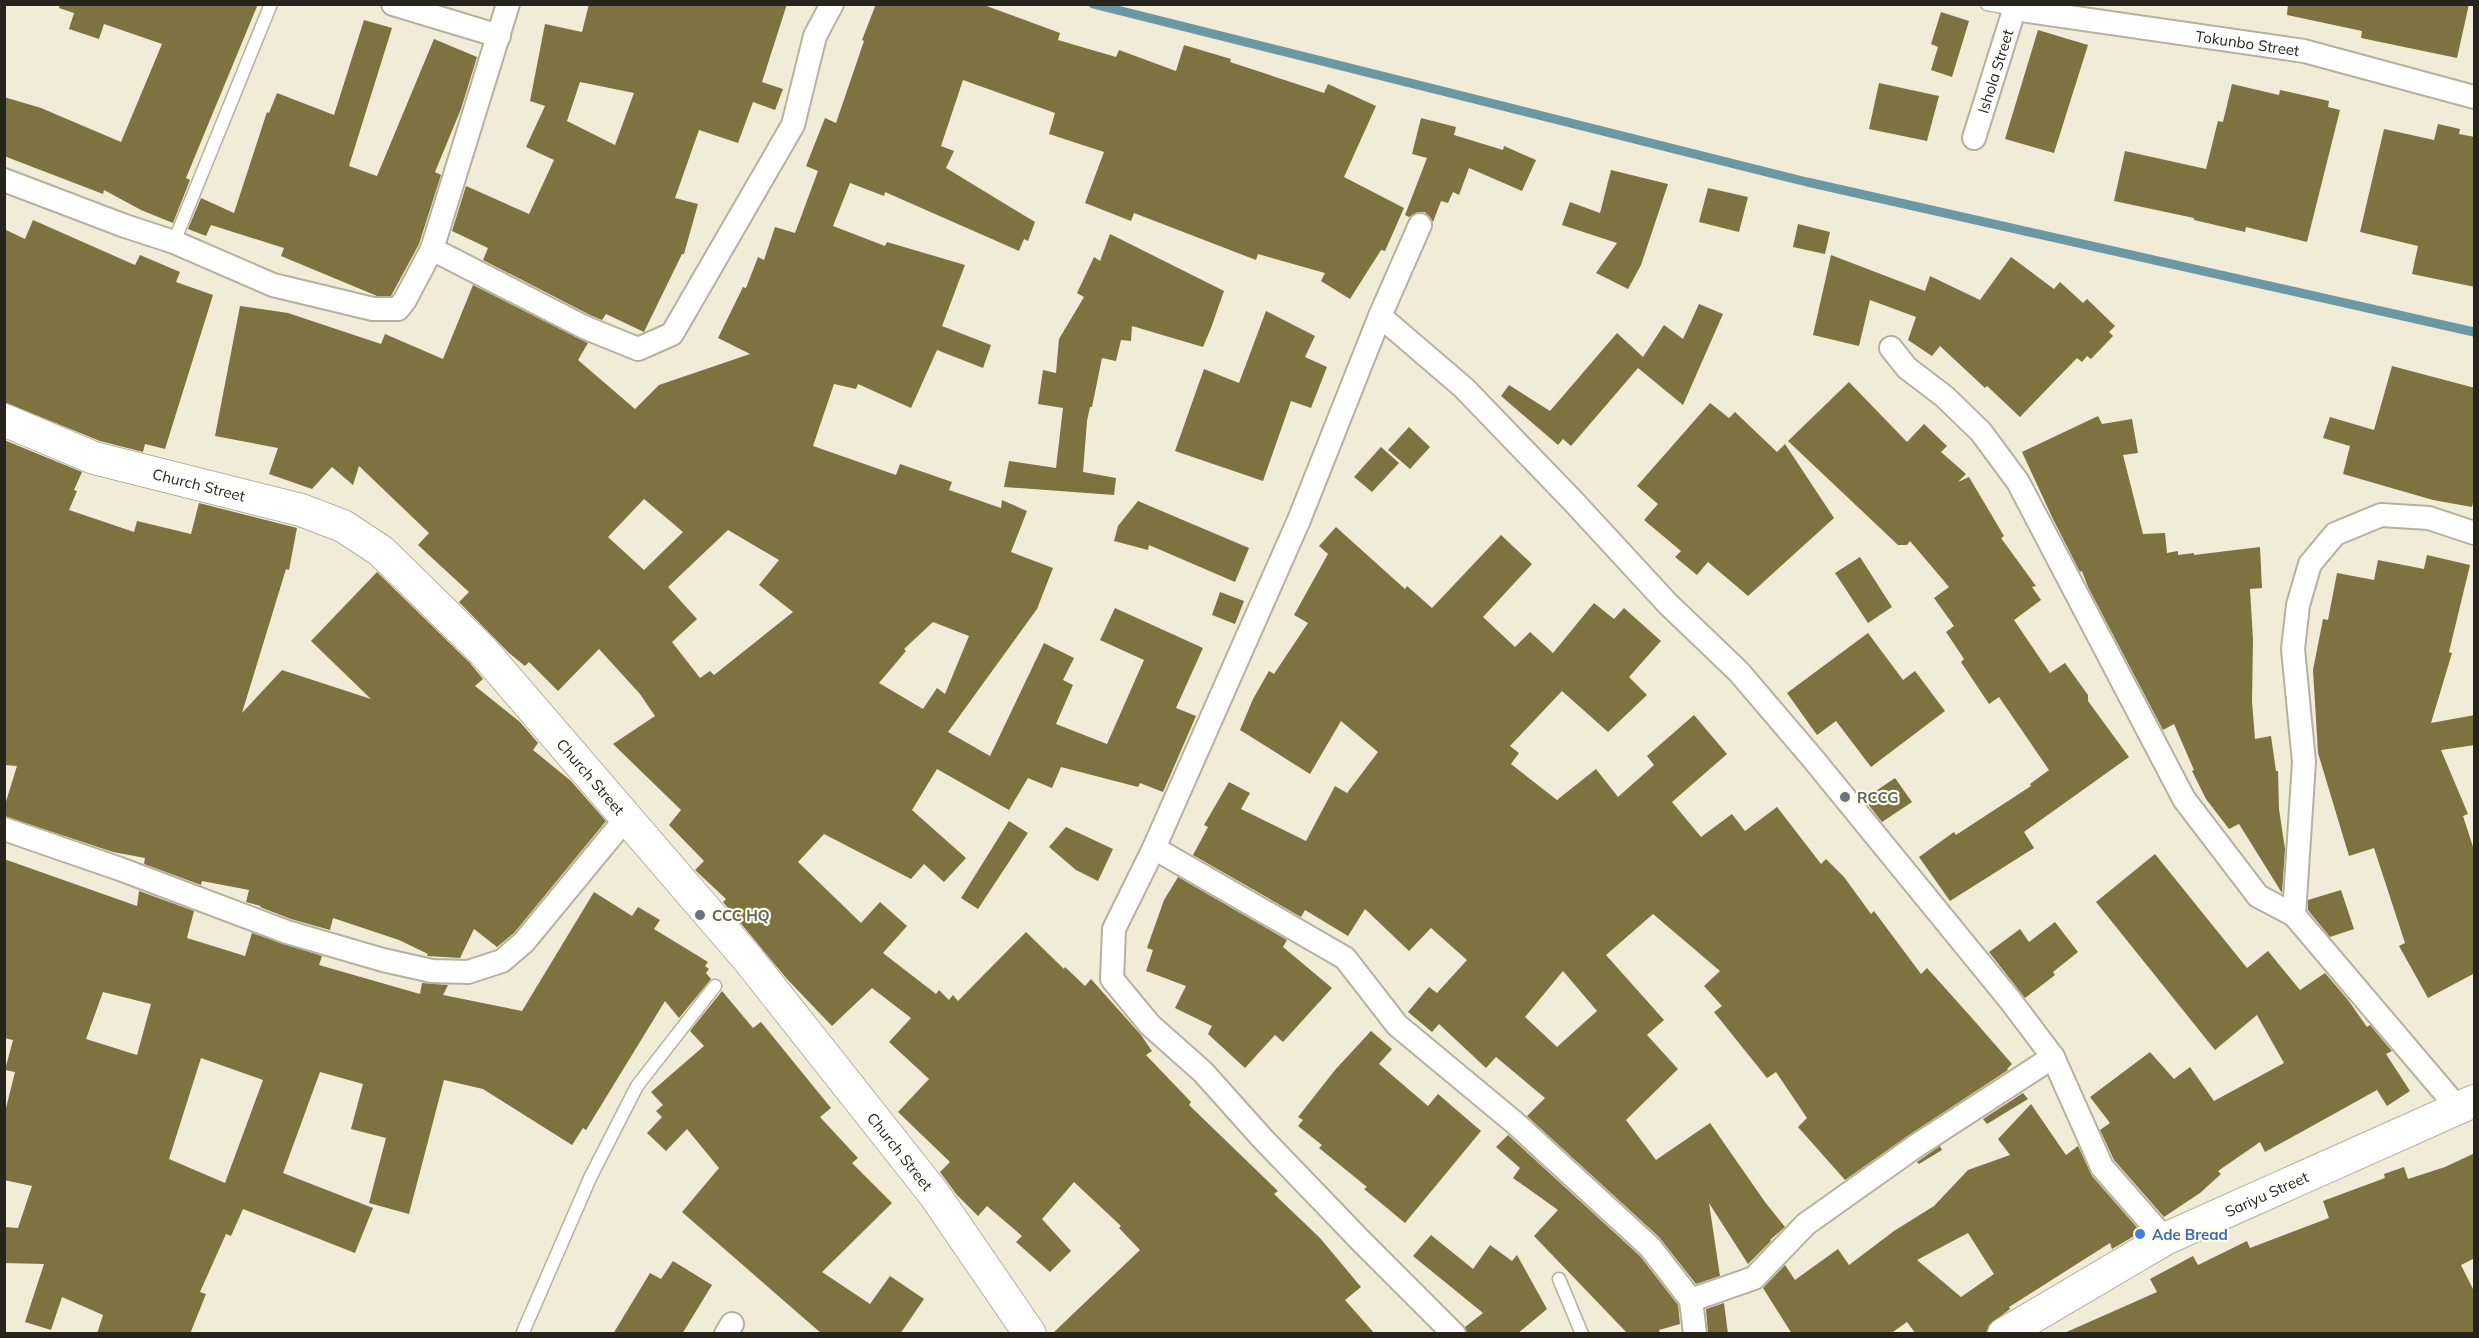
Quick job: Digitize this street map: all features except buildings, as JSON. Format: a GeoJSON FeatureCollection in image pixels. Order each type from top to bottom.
{"type":"FeatureCollection","features":[{"type":"Feature","properties":{"kind":"street"},"geometry":{"type":"LineString","coordinates":[[393,4],[499,36]]}},
{"type":"Feature","properties":{"kind":"street"},"geometry":{"type":"LineString","coordinates":[[4,180],[174,242],[273,285],[373,309],[398,309],[432,249],[508,4]]}},
{"type":"Feature","properties":{"kind":"street"},"geometry":{"type":"LineString","coordinates":[[432,249],[584,327],[638,349],[672,334],[793,125],[815,36],[832,4]]}},
{"type":"Feature","properties":{"kind":"street","name":"Tokunbo Street"},"geometry":{"type":"LineString","coordinates":[[2015,7],[2304,51],[2475,97]]}},
{"type":"Feature","properties":{"kind":"street","name":"Ishola Street"},"geometry":{"type":"LineString","coordinates":[[1974,138],[2015,7]]}},
{"type":"Feature","properties":{"kind":"street"},"geometry":{"type":"LineString","coordinates":[[1420,225],[1380,316],[1299,520],[1154,848],[1114,929],[1112,979],[1150,1025],[1203,1072],[1262,1138],[1454,1334]]}},
{"type":"Feature","properties":{"kind":"street"},"geometry":{"type":"LineString","coordinates":[[1380,316],[1464,388],[1668,604],[1739,672],[1814,760],[2010,1000],[2053,1057],[2102,1167],[2165,1239]]}},
{"type":"Feature","properties":{"kind":"street"},"geometry":{"type":"LineString","coordinates":[[1891,348],[1907,368],[1946,397],[1981,432],[2019,482],[2184,799],[2258,896],[2294,915],[2466,1104]]}},
{"type":"Feature","properties":{"kind":"street","name":"Church Street"},"geometry":{"type":"LineString","coordinates":[[4,420],[94,458],[301,510],[343,526],[381,551],[483,651],[748,959],[926,1185],[1030,1334]]}},
{"type":"Feature","properties":{"kind":"street"},"geometry":{"type":"LineString","coordinates":[[2294,915],[2304,762],[2293,649],[2298,605],[2310,564],[2335,534],[2381,515],[2429,518],[2475,533]]}},
{"type":"Feature","properties":{"kind":"street"},"geometry":{"type":"LineString","coordinates":[[4,829],[287,932],[383,960],[432,971],[468,972],[502,961],[524,942],[627,817]]}},
{"type":"Feature","properties":{"kind":"street"},"geometry":{"type":"LineString","coordinates":[[1154,848],[1345,958],[1397,1024],[1515,1123],[1650,1248],[1691,1300],[1695,1334]]}},
{"type":"Feature","properties":{"kind":"street"},"geometry":{"type":"LineString","coordinates":[[1691,1300],[1754,1278],[1806,1224],[1916,1146],[2053,1057]]}},
{"type":"Feature","properties":{"kind":"street","name":"Sariyu Street"},"geometry":{"type":"LineString","coordinates":[[2004,1334],[2165,1239],[2466,1104]]}},
{"type":"Feature","properties":{"kind":"lane"},"geometry":{"type":"LineString","coordinates":[[174,242],[271,4]]}},
{"type":"Feature","properties":{"kind":"lane"},"geometry":{"type":"LineString","coordinates":[[1987,4],[2015,7]]}},
{"type":"Feature","properties":{"kind":"lane"},"geometry":{"type":"LineString","coordinates":[[523,1332],[590,1178],[637,1086],[715,986]]}},
{"type":"Feature","properties":{"kind":"lane"},"geometry":{"type":"LineString","coordinates":[[1559,1279],[1582,1334]]}},
{"type":"Feature","properties":{"kind":"waterway"},"geometry":{"type":"LineString","coordinates":[[1093,4],[1807,182],[2474,332]]}},
{"type":"Feature","properties":{"kind":"place","name":"RCCG"},"geometry":{"type":"Point","coordinates":[1845,797]}},
{"type":"Feature","properties":{"kind":"place","name":"CCC HQ"},"geometry":{"type":"Point","coordinates":[700,915]}},
{"type":"Feature","properties":{"kind":"place","name":"Ade Bread"},"geometry":{"type":"Point","coordinates":[2140,1234]}}]}
